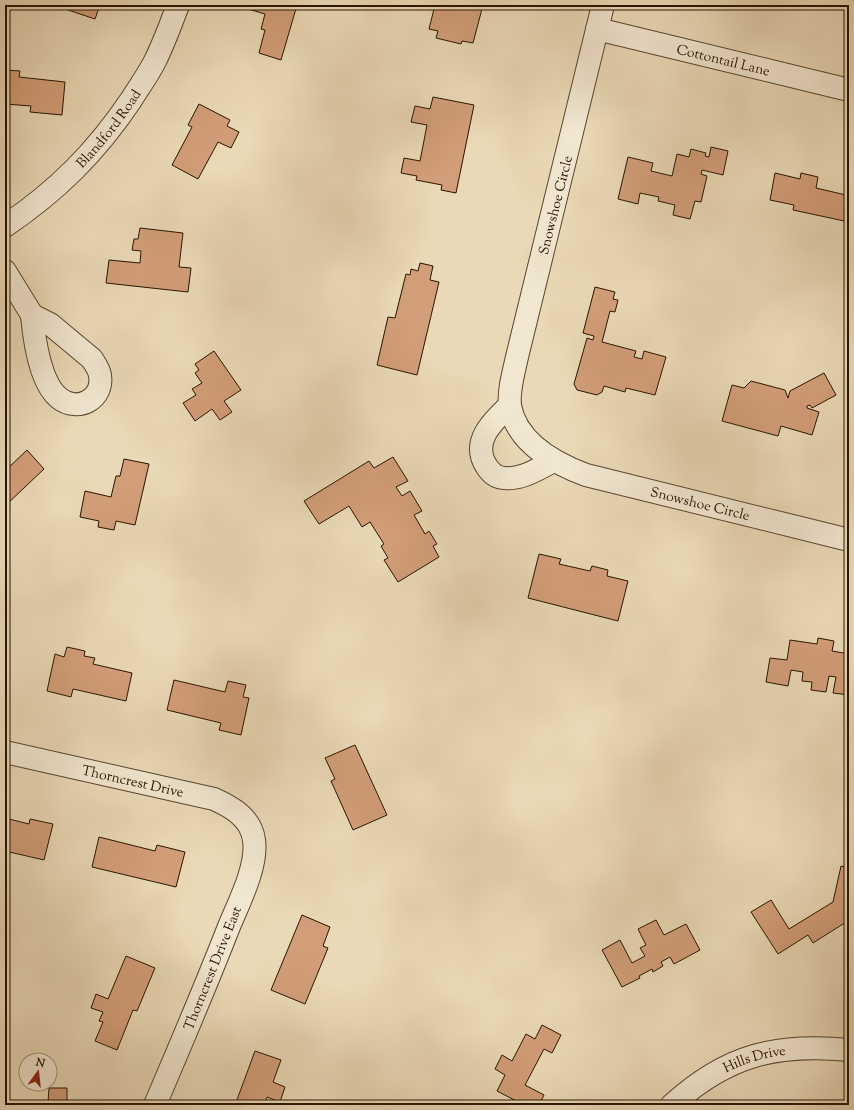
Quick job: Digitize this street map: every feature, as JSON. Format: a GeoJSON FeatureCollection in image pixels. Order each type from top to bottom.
{"type":"FeatureCollection","features":[{"type":"Feature","properties":{"kind":"street","name":"Blandford Road"},"geometry":{"type":"LineString","coordinates":[[5,226],[27,211],[62,182],[88,157],[113,126],[154,63],[178,5]]}},
{"type":"Feature","properties":{"kind":"street","name":"Snowshoe Circle"},"geometry":{"type":"LineString","coordinates":[[603,5],[517,357],[510,405],[526,437],[536,449],[554,461],[586,475],[849,540]]}},
{"type":"Feature","properties":{"kind":"street","name":"Cottontail Lane"},"geometry":{"type":"LineString","coordinates":[[597,29],[849,90]]}},
{"type":"Feature","properties":{"kind":"street"},"geometry":{"type":"LineString","coordinates":[[5,271],[32,315]]}},
{"type":"Feature","properties":{"kind":"street"},"geometry":{"type":"LineString","coordinates":[[510,405],[490,424],[483,436],[481,453],[484,463],[490,472],[505,478],[520,477],[554,461]]}},
{"type":"Feature","properties":{"kind":"street","name":"Thorncrest Drive"},"geometry":{"type":"LineString","coordinates":[[5,752],[214,799],[228,805],[242,815],[251,828]]}},
{"type":"Feature","properties":{"kind":"street","name":"Thorncrest Drive East"},"geometry":{"type":"LineString","coordinates":[[155,1105],[212,970],[250,872],[255,853],[254,839],[251,828]]}},
{"type":"Feature","properties":{"kind":"street","name":"Hills Drive"},"geometry":{"type":"LineString","coordinates":[[672,1105],[689,1090],[725,1067],[762,1053],[808,1048],[849,1050]]}},
{"type":"Feature","properties":{"kind":"building"},"geometry":{"type":"Polygon","coordinates":[[[70,5],[100,5],[95,19],[68,10],[70,5]]]}},
{"type":"Feature","properties":{"kind":"building"},"geometry":{"type":"Polygon","coordinates":[[[249,5],[297,5],[281,60],[259,53],[265,30],[261,29],[265,14],[248,9],[249,5]]]}},
{"type":"Feature","properties":{"kind":"building"},"geometry":{"type":"Polygon","coordinates":[[[435,5],[483,5],[473,43],[462,41],[461,44],[436,38],[438,31],[429,29],[435,5]]]}},
{"type":"Feature","properties":{"kind":"building"},"geometry":{"type":"Polygon","coordinates":[[[5,70],[20,71],[19,77],[65,82],[62,115],[30,112],[31,106],[5,104],[5,70]]]}},
{"type":"Feature","properties":{"kind":"building"},"geometry":{"type":"Polygon","coordinates":[[[433,97],[474,105],[456,193],[441,190],[442,185],[416,180],[417,176],[401,173],[404,158],[420,161],[427,125],[411,122],[415,106],[430,109],[433,97]]]}},
{"type":"Feature","properties":{"kind":"building"},"geometry":{"type":"Polygon","coordinates":[[[199,104],[230,120],[227,126],[239,132],[231,148],[218,142],[198,179],[172,165],[192,127],[188,125],[199,104]]]}},
{"type":"Feature","properties":{"kind":"building"},"geometry":{"type":"Polygon","coordinates":[[[711,147],[728,151],[723,175],[702,170],[701,174],[707,176],[701,202],[695,201],[690,219],[673,215],[675,205],[658,201],[659,197],[640,193],[638,204],[618,199],[628,157],[653,163],[651,171],[672,176],[677,154],[689,157],[691,149],[706,153],[705,156],[709,157],[711,147]]]}},
{"type":"Feature","properties":{"kind":"building"},"geometry":{"type":"Polygon","coordinates":[[[775,173],[800,179],[801,173],[818,177],[816,188],[846,195],[847,187],[849,188],[849,222],[793,210],[794,205],[770,200],[775,173]]]}},
{"type":"Feature","properties":{"kind":"building"},"geometry":{"type":"Polygon","coordinates":[[[140,228],[183,233],[179,267],[191,268],[188,292],[106,283],[109,260],[140,263],[141,251],[132,250],[134,239],[138,239],[140,228]]]}},
{"type":"Feature","properties":{"kind":"building"},"geometry":{"type":"Polygon","coordinates":[[[420,263],[433,266],[430,280],[439,282],[417,375],[377,365],[388,317],[395,318],[406,274],[410,275],[411,269],[418,271],[420,263]]]}},
{"type":"Feature","properties":{"kind":"building"},"geometry":{"type":"Polygon","coordinates":[[[595,287],[615,292],[613,299],[618,300],[615,312],[610,311],[602,342],[636,351],[634,357],[642,359],[644,351],[666,357],[655,395],[626,388],[625,392],[604,386],[602,392],[597,395],[577,390],[574,384],[587,338],[593,340],[594,336],[583,333],[595,287]]]}},
{"type":"Feature","properties":{"kind":"building"},"geometry":{"type":"Polygon","coordinates":[[[214,351],[241,390],[224,401],[232,412],[220,420],[212,409],[195,421],[183,403],[196,395],[192,389],[202,383],[195,373],[199,370],[195,364],[214,351]]]}},
{"type":"Feature","properties":{"kind":"building"},"geometry":{"type":"Polygon","coordinates":[[[824,373],[836,395],[812,408],[810,405],[807,406],[807,408],[819,412],[812,435],[781,426],[778,436],[722,421],[732,385],[744,388],[751,381],[785,390],[788,398],[790,391],[824,373]]]}},
{"type":"Feature","properties":{"kind":"building"},"geometry":{"type":"Polygon","coordinates":[[[27,450],[44,469],[6,505],[5,467],[7,469],[27,450]]]}},
{"type":"Feature","properties":{"kind":"building"},"geometry":{"type":"Polygon","coordinates":[[[393,457],[408,481],[396,487],[402,496],[410,491],[422,511],[414,515],[425,534],[429,531],[437,544],[433,546],[439,557],[398,582],[384,560],[388,558],[381,546],[384,544],[370,522],[362,527],[349,506],[319,524],[304,501],[369,461],[374,468],[393,457]]]}},
{"type":"Feature","properties":{"kind":"building"},"geometry":{"type":"Polygon","coordinates":[[[124,459],[149,464],[135,525],[116,521],[114,530],[98,527],[99,521],[80,517],[85,491],[111,497],[116,476],[120,476],[124,459]]]}},
{"type":"Feature","properties":{"kind":"building"},"geometry":{"type":"Polygon","coordinates":[[[539,554],[561,559],[559,564],[590,571],[592,566],[608,570],[607,576],[628,581],[618,621],[528,598],[539,554]]]}},
{"type":"Feature","properties":{"kind":"building"},"geometry":{"type":"Polygon","coordinates":[[[818,638],[834,641],[832,651],[849,654],[849,695],[833,693],[836,677],[829,676],[826,692],[811,690],[812,682],[802,681],[803,672],[791,670],[788,686],[766,682],[770,658],[787,660],[790,640],[817,644],[818,638]]]}},
{"type":"Feature","properties":{"kind":"building"},"geometry":{"type":"Polygon","coordinates":[[[67,647],[85,651],[84,656],[95,658],[93,664],[132,673],[126,701],[73,689],[71,697],[47,691],[55,654],[64,657],[67,647]]]}},
{"type":"Feature","properties":{"kind":"building"},"geometry":{"type":"Polygon","coordinates":[[[174,680],[225,692],[228,681],[246,685],[243,697],[249,698],[241,735],[219,730],[221,723],[167,710],[174,680]]]}},
{"type":"Feature","properties":{"kind":"building"},"geometry":{"type":"Polygon","coordinates":[[[355,745],[387,815],[353,830],[331,781],[335,779],[325,758],[355,745]]]}},
{"type":"Feature","properties":{"kind":"building"},"geometry":{"type":"Polygon","coordinates":[[[5,818],[29,824],[30,819],[53,824],[44,860],[5,851],[5,818]]]}},
{"type":"Feature","properties":{"kind":"building"},"geometry":{"type":"Polygon","coordinates":[[[99,837],[155,851],[157,845],[185,852],[176,887],[92,867],[99,837]]]}},
{"type":"Feature","properties":{"kind":"building"},"geometry":{"type":"Polygon","coordinates":[[[841,866],[849,868],[849,925],[843,924],[813,943],[808,935],[778,954],[751,912],[771,900],[789,929],[833,902],[841,866]]]}},
{"type":"Feature","properties":{"kind":"building"},"geometry":{"type":"Polygon","coordinates":[[[302,915],[330,927],[323,946],[328,948],[305,1004],[271,990],[302,915]]]}},
{"type":"Feature","properties":{"kind":"building"},"geometry":{"type":"Polygon","coordinates":[[[656,920],[664,935],[686,924],[700,950],[674,964],[670,957],[661,962],[663,966],[653,972],[652,969],[639,976],[640,978],[622,987],[602,950],[620,940],[632,963],[645,956],[640,948],[646,945],[638,929],[656,920]]]}},
{"type":"Feature","properties":{"kind":"building"},"geometry":{"type":"Polygon","coordinates":[[[126,956],[155,968],[137,1011],[133,1010],[117,1050],[95,1041],[103,1022],[99,1021],[103,1012],[91,1008],[96,994],[108,999],[126,956]]]}},
{"type":"Feature","properties":{"kind":"building"},"geometry":{"type":"Polygon","coordinates":[[[542,1025],[561,1035],[552,1053],[544,1049],[525,1085],[544,1095],[539,1105],[524,1105],[497,1091],[505,1075],[495,1069],[502,1055],[512,1061],[526,1034],[535,1039],[542,1025]]]}},
{"type":"Feature","properties":{"kind":"building"},"geometry":{"type":"Polygon","coordinates":[[[255,1051],[281,1060],[273,1082],[285,1087],[280,1102],[267,1097],[264,1105],[235,1105],[255,1051]]]}},
{"type":"Feature","properties":{"kind":"building"},"geometry":{"type":"Polygon","coordinates":[[[58,1088],[67,1088],[67,1103],[85,1103],[85,1105],[33,1105],[33,1102],[48,1102],[49,1092],[58,1092],[58,1088]]]}}]}
